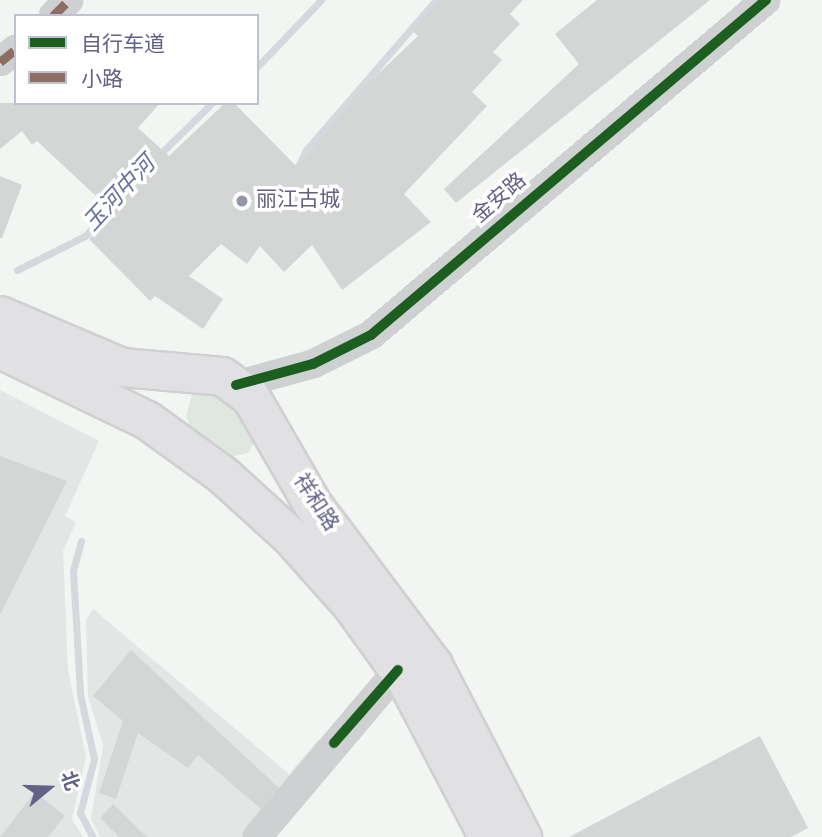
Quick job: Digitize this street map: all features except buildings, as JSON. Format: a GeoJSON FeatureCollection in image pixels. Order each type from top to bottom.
{"type":"FeatureCollection","features":[{"type":"Feature","properties":{"kind":"highway","name":"祥和路"},"geometry":{"type":"LineString","coordinates":[[0,315],[122,367],[222,376],[259,406],[313,505],[433,665],[522,837]]}},
{"type":"Feature","properties":{"kind":"highway","name":"祥和路"},"geometry":{"type":"LineString","coordinates":[[0,349],[107,396],[160,429],[234,484],[321,568],[398,670],[488,837]]}},
{"type":"Feature","properties":{"kind":"highway"},"geometry":{"type":"LineString","coordinates":[[160,429],[159,395],[176,373]]}},
{"type":"Feature","properties":{"kind":"highway"},"geometry":{"type":"LineString","coordinates":[[234,484],[261,465],[277,439]]}},
{"type":"Feature","properties":{"kind":"street"},"geometry":{"type":"LineString","coordinates":[[55,14],[69,0]]}},
{"type":"Feature","properties":{"kind":"street","name":"金安路"},"geometry":{"type":"LineString","coordinates":[[236,385],[313,364],[371,335],[766,0]]}},
{"type":"Feature","properties":{"kind":"street"},"geometry":{"type":"LineString","coordinates":[[0,62],[14,50]]}},
{"type":"Feature","properties":{"kind":"street"},"geometry":{"type":"LineString","coordinates":[[257,837],[398,670]]}},
{"type":"Feature","properties":{"kind":"shaded area"},"geometry":{"type":"Polygon","coordinates":[[[0,390],[99,441],[65,516],[76,522],[63,551],[68,670],[86,757],[72,819],[83,837],[0,837],[0,390]]]}},
{"type":"Feature","properties":{"kind":"shaded area"},"geometry":{"type":"Polygon","coordinates":[[[193,391],[229,394],[256,440],[248,453],[227,458],[193,434],[186,416],[193,391]]]}},
{"type":"Feature","properties":{"kind":"shaded area"},"geometry":{"type":"Polygon","coordinates":[[[93,609],[289,774],[319,739],[341,756],[274,837],[100,837],[91,819],[103,745],[88,696],[86,620],[93,609]]]}},
{"type":"Feature","properties":{"kind":"waterway","name":"玉河中河"},"geometry":{"type":"LineString","coordinates":[[259,65],[321,0]]}},
{"type":"Feature","properties":{"kind":"waterway"},"geometry":{"type":"LineString","coordinates":[[295,172],[306,150],[436,0]]}},
{"type":"Feature","properties":{"kind":"waterway","name":"玉河中河"},"geometry":{"type":"LineString","coordinates":[[158,156],[210,105]]}},
{"type":"Feature","properties":{"kind":"waterway","name":"玉河中河"},"geometry":{"type":"LineString","coordinates":[[17,270],[85,236],[114,204]]}},
{"type":"Feature","properties":{"kind":"waterway"},"geometry":{"type":"LineString","coordinates":[[81,541],[73,571],[80,694],[94,759],[80,813],[93,837]]}},
{"type":"Feature","properties":{"kind":"marked path"},"geometry":{"type":"LineString","coordinates":[[55,14],[69,0]]}},
{"type":"Feature","properties":{"kind":"marked path"},"geometry":{"type":"LineString","coordinates":[[0,62],[14,51]]}},
{"type":"Feature","properties":{"kind":"cycle path"},"geometry":{"type":"LineString","coordinates":[[236,385],[313,364],[371,335],[766,0]]}},
{"type":"Feature","properties":{"kind":"cycle path"},"geometry":{"type":"LineString","coordinates":[[334,743],[398,670]]}},
{"type":"Feature","properties":{"kind":"place","name":"丽江古城"},"geometry":{"type":"Point","coordinates":[242,201]}}]}
